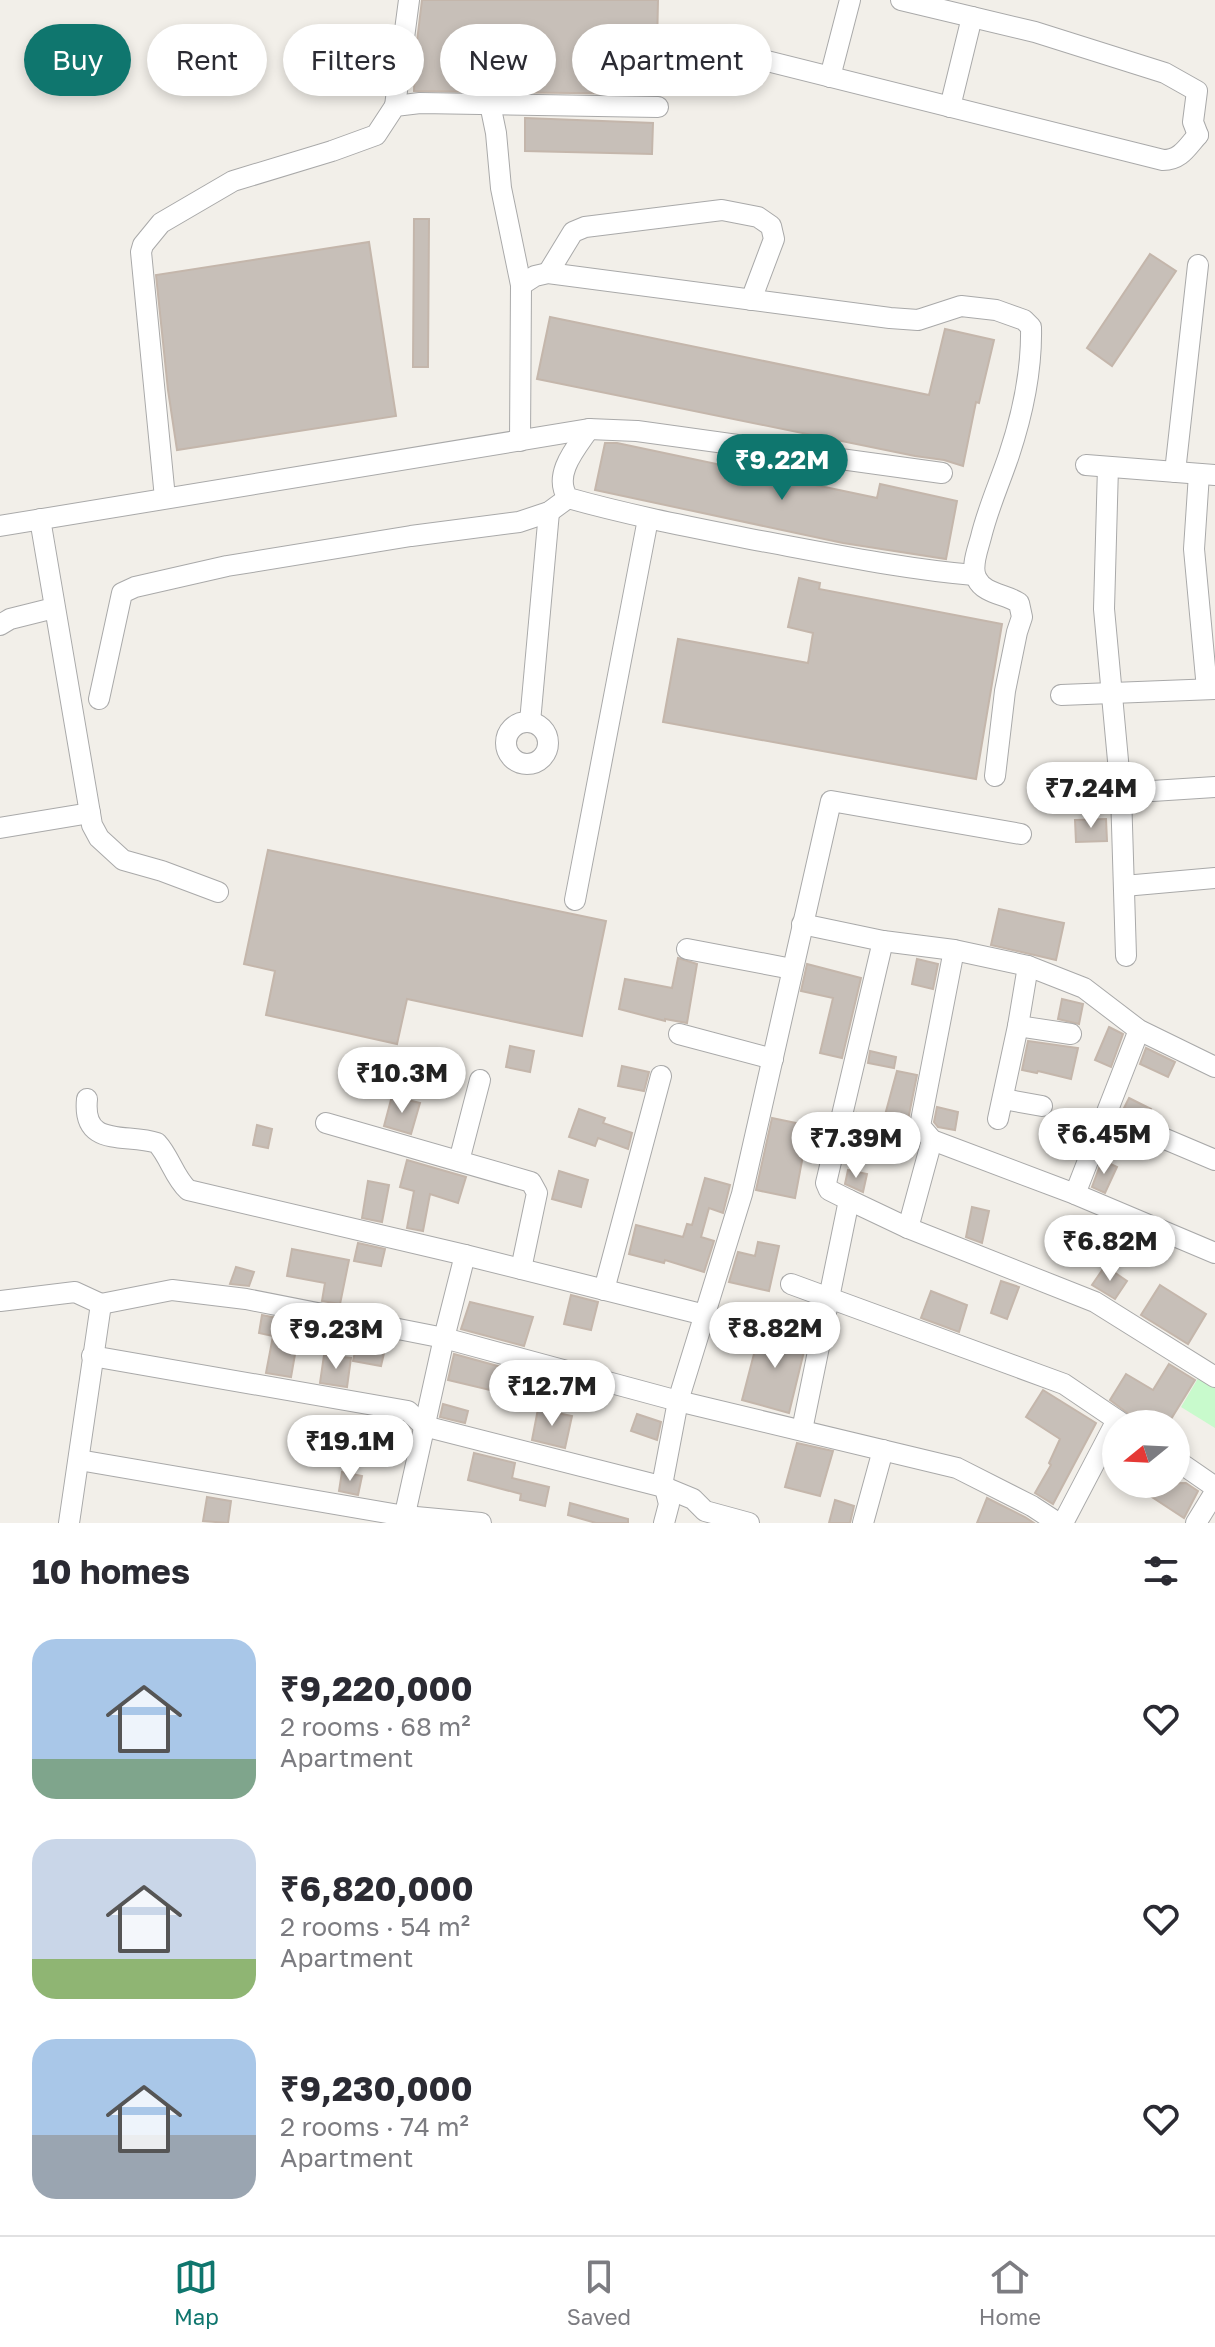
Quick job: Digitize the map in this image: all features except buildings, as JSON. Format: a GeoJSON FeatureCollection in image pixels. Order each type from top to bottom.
{"type":"FeatureCollection","features":[{"type":"Feature","properties":{"kind":"street"},"geometry":{"type":"LineString","coordinates":[[165,498],[141,252],[143,245],[161,223],[233,181],[376,135],[395,106],[409,0]]}},
{"type":"Feature","properties":{"kind":"street"},"geometry":{"type":"LineString","coordinates":[[830,77],[850,0]]}},
{"type":"Feature","properties":{"kind":"street"},"geometry":{"type":"LineString","coordinates":[[772,62],[1163,160],[1173,160],[1206,137],[1193,122],[1197,91],[1165,73],[1035,32],[901,0]]}},
{"type":"Feature","properties":{"kind":"street"},"geometry":{"type":"LineString","coordinates":[[950,107],[972,17]]}},
{"type":"Feature","properties":{"kind":"street"},"geometry":{"type":"LineString","coordinates":[[395,106],[420,103],[658,107]]}},
{"type":"Feature","properties":{"kind":"street"},"geometry":{"type":"LineString","coordinates":[[490,104],[501,188],[521,285],[520,441]]}},
{"type":"Feature","properties":{"kind":"street"},"geometry":{"type":"LineString","coordinates":[[548,273],[573,232],[585,227],[722,210],[758,217],[771,226],[774,239],[751,300]]}},
{"type":"Feature","properties":{"kind":"street"},"geometry":{"type":"LineString","coordinates":[[1175,472],[1198,265]]}},
{"type":"Feature","properties":{"kind":"street"},"geometry":{"type":"LineString","coordinates":[[521,285],[535,276],[548,273],[918,320],[961,306],[996,310],[1024,320],[1031,327],[1027,387],[1010,452],[986,516],[974,575],[980,584],[991,591],[1009,596],[1019,603],[1022,617],[1005,691],[995,776]]}},
{"type":"Feature","properties":{"kind":"street"},"geometry":{"type":"LineString","coordinates":[[589,429],[567,462],[563,474],[564,492],[568,498],[648,519],[934,572],[974,575]]}},
{"type":"Feature","properties":{"kind":"street"},"geometry":{"type":"LineString","coordinates":[[0,526],[589,429],[637,431],[942,473]]}},
{"type":"Feature","properties":{"kind":"street"},"geometry":{"type":"LineString","coordinates":[[1061,695],[1211,689],[1194,549],[1207,475],[1086,465]]}},
{"type":"Feature","properties":{"kind":"street"},"geometry":{"type":"LineString","coordinates":[[1108,467],[1104,609],[1121,793],[1126,956]]}},
{"type":"Feature","properties":{"kind":"street"},"geometry":{"type":"LineString","coordinates":[[99,699],[122,593],[135,587],[258,561],[519,522],[549,512],[568,498]]}},
{"type":"Feature","properties":{"kind":"street"},"geometry":{"type":"LineString","coordinates":[[530,722],[549,512]]}},
{"type":"Feature","properties":{"kind":"street"},"geometry":{"type":"LineString","coordinates":[[40,519],[92,825],[99,838],[123,860],[218,892]]}},
{"type":"Feature","properties":{"kind":"street"},"geometry":{"type":"LineString","coordinates":[[575,900],[648,519]]}},
{"type":"Feature","properties":{"kind":"street"},"geometry":{"type":"LineString","coordinates":[[0,625],[10,619],[54,608]]}},
{"type":"Feature","properties":{"kind":"street"},"geometry":{"type":"LineString","coordinates":[[1121,793],[1215,787]]}},
{"type":"Feature","properties":{"kind":"street"},"geometry":{"type":"LineString","coordinates":[[664,1523],[669,1504],[663,1480],[678,1401],[742,1194],[831,801],[1021,834]]}},
{"type":"Feature","properties":{"kind":"street"},"geometry":{"type":"LineString","coordinates":[[0,828],[90,813]]}},
{"type":"Feature","properties":{"kind":"street"},"geometry":{"type":"LineString","coordinates":[[1124,886],[1215,878]]}},
{"type":"Feature","properties":{"kind":"street"},"geometry":{"type":"LineString","coordinates":[[802,924],[1028,966],[1084,988],[1139,1030],[1215,1067]]}},
{"type":"Feature","properties":{"kind":"street"},"geometry":{"type":"LineString","coordinates":[[883,941],[826,1183],[829,1190],[908,1228],[1095,1302],[1215,1377]]}},
{"type":"Feature","properties":{"kind":"street"},"geometry":{"type":"LineString","coordinates":[[687,949],[792,969]]}},
{"type":"Feature","properties":{"kind":"street"},"geometry":{"type":"LineString","coordinates":[[954,950],[920,1126],[932,1140],[1075,1194],[1215,1253]]}},
{"type":"Feature","properties":{"kind":"street"},"geometry":{"type":"LineString","coordinates":[[998,1119],[1028,966]]}},
{"type":"Feature","properties":{"kind":"street"},"geometry":{"type":"LineString","coordinates":[[1018,1026],[1071,1034]]}},
{"type":"Feature","properties":{"kind":"street"},"geometry":{"type":"LineString","coordinates":[[1075,1194],[1139,1030]]}},
{"type":"Feature","properties":{"kind":"street"},"geometry":{"type":"LineString","coordinates":[[679,1034],[773,1059]]}},
{"type":"Feature","properties":{"kind":"street"},"geometry":{"type":"LineString","coordinates":[[604,1290],[661,1076]]}},
{"type":"Feature","properties":{"kind":"street"},"geometry":{"type":"LineString","coordinates":[[459,1161],[480,1080]]}},
{"type":"Feature","properties":{"kind":"street"},"geometry":{"type":"LineString","coordinates":[[87,1099],[85,1113],[93,1130],[102,1135],[157,1143],[179,1181],[188,1190],[705,1315]]}},
{"type":"Feature","properties":{"kind":"street"},"geometry":{"type":"LineString","coordinates":[[1003,1099],[1042,1106]]}},
{"type":"Feature","properties":{"kind":"street"},"geometry":{"type":"LineString","coordinates":[[1106,1114],[1215,1160]]}},
{"type":"Feature","properties":{"kind":"street"},"geometry":{"type":"LineString","coordinates":[[326,1123],[531,1182],[537,1193],[521,1269]]}},
{"type":"Feature","properties":{"kind":"street"},"geometry":{"type":"LineString","coordinates":[[908,1228],[932,1140]]}},
{"type":"Feature","properties":{"kind":"street"},"geometry":{"type":"LineString","coordinates":[[802,1430],[849,1200]]}},
{"type":"Feature","properties":{"kind":"street"},"geometry":{"type":"LineString","coordinates":[[404,1519],[465,1255]]}},
{"type":"Feature","properties":{"kind":"street"},"geometry":{"type":"LineString","coordinates":[[791,1284],[1064,1384],[1102,1410]]}},
{"type":"Feature","properties":{"kind":"street"},"geometry":{"type":"LineString","coordinates":[[0,1301],[75,1292],[101,1304],[172,1290],[246,1299],[444,1338],[678,1401],[957,1468],[1030,1514],[1061,1523],[1102,1453]]}},
{"type":"Feature","properties":{"kind":"street"},"geometry":{"type":"LineString","coordinates":[[69,1523],[101,1304]]}},
{"type":"Feature","properties":{"kind":"street"},"geometry":{"type":"LineString","coordinates":[[92,1356],[408,1411],[424,1426],[664,1487],[693,1499],[705,1511],[749,1523]]}},
{"type":"Feature","properties":{"kind":"street"},"geometry":{"type":"LineString","coordinates":[[863,1523],[883,1450]]}},
{"type":"Feature","properties":{"kind":"street"},"geometry":{"type":"LineString","coordinates":[[79,1460],[404,1519],[481,1523]]}},
{"type":"Feature","properties":{"kind":"street"},"geometry":{"type":"LineString","coordinates":[[1190,1470],[1215,1489],[1196,1523]]}},
{"type":"Feature","properties":{"kind":"green space"},"geometry":{"type":"Polygon","coordinates":[[[1200,1375],[1215,1384],[1215,1428],[1181,1407],[1200,1375]]]}}]}
